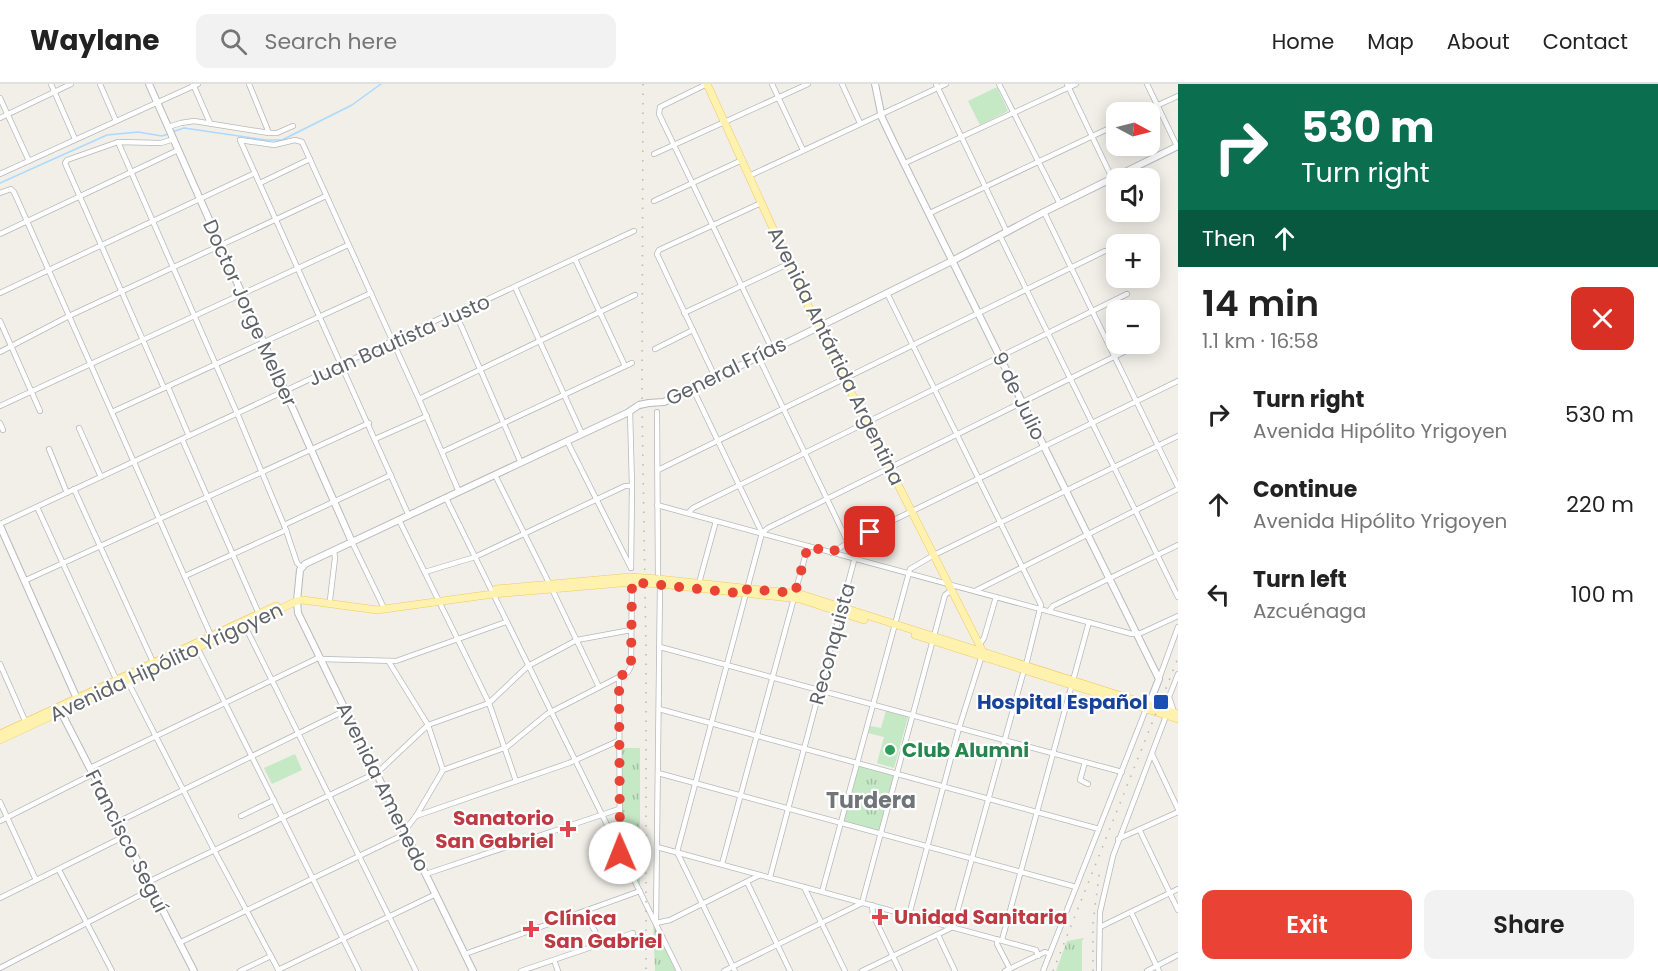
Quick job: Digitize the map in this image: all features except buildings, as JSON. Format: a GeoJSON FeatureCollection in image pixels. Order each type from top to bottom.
{"type":"FeatureCollection","features":[{"type":"Feature","properties":{"kind":"main road","name":"Avenida Antártida Argentina"},"geometry":{"type":"LineString","coordinates":[[707,84],[818,327],[982,652]]}},
{"type":"Feature","properties":{"kind":"main road","name":"Avenida Hipólito Yrigoyen"},"geometry":{"type":"LineString","coordinates":[[77,701],[116,679],[297,599],[383,606],[631,576],[659,582],[794,596],[982,652],[1175,717]]}},
{"type":"Feature","properties":{"kind":"main road","name":"Avenida Hipólito Yrigoyen"},"geometry":{"type":"LineString","coordinates":[[659,582],[699,583],[747,591]]}},
{"type":"Feature","properties":{"kind":"main road","name":"Avenida Hipólito Yrigoyen"},"geometry":{"type":"LineString","coordinates":[[212,638],[245,626],[297,599],[372,610],[439,599]]}},
{"type":"Feature","properties":{"kind":"main road","name":"Avenida Hipólito Yrigoyen"},"geometry":{"type":"LineString","coordinates":[[0,735],[127,680],[196,645]]}},
{"type":"Feature","properties":{"kind":"main road","name":"Avenida Hipólito Yrigoyen"},"geometry":{"type":"LineString","coordinates":[[0,741],[60,709]]}},
{"type":"Feature","properties":{"kind":"street"},"geometry":{"type":"LineString","coordinates":[[51,84],[75,139]]}},
{"type":"Feature","properties":{"kind":"street"},"geometry":{"type":"LineString","coordinates":[[0,118],[71,84]]}},
{"type":"Feature","properties":{"kind":"street"},"geometry":{"type":"LineString","coordinates":[[100,84],[116,121]]}},
{"type":"Feature","properties":{"kind":"street","name":"Doctor Jorge Melber"},"geometry":{"type":"LineString","coordinates":[[148,84],[352,542]]}},
{"type":"Feature","properties":{"kind":"street"},"geometry":{"type":"LineString","coordinates":[[249,84],[269,133]]}},
{"type":"Feature","properties":{"kind":"street"},"geometry":{"type":"LineString","coordinates":[[707,84],[659,108],[659,114],[772,350]]}},
{"type":"Feature","properties":{"kind":"street"},"geometry":{"type":"LineString","coordinates":[[772,84],[803,150]]}},
{"type":"Feature","properties":{"kind":"street"},"geometry":{"type":"LineString","coordinates":[[654,154],[808,84]]}},
{"type":"Feature","properties":{"kind":"street"},"geometry":{"type":"LineString","coordinates":[[842,84],[860,123]]}},
{"type":"Feature","properties":{"kind":"street","name":"9 de Julio"},"geometry":{"type":"LineString","coordinates":[[875,84],[881,113],[904,163],[1159,679]]}},
{"type":"Feature","properties":{"kind":"street"},"geometry":{"type":"LineString","coordinates":[[749,176],[937,86],[946,84]]}},
{"type":"Feature","properties":{"kind":"street"},"geometry":{"type":"LineString","coordinates":[[999,84],[1060,204]]}},
{"type":"Feature","properties":{"kind":"street"},"geometry":{"type":"LineString","coordinates":[[904,163],[1076,84]]}},
{"type":"Feature","properties":{"kind":"street"},"geometry":{"type":"LineString","coordinates":[[1147,84],[1155,102]]}},
{"type":"Feature","properties":{"kind":"street"},"geometry":{"type":"LineString","coordinates":[[0,174],[195,85],[210,123]]}},
{"type":"Feature","properties":{"kind":"street"},"geometry":{"type":"LineString","coordinates":[[937,86],[1007,232]]}},
{"type":"Feature","properties":{"kind":"street"},"geometry":{"type":"LineString","coordinates":[[1068,86],[1107,168]]}},
{"type":"Feature","properties":{"kind":"street"},"geometry":{"type":"LineString","coordinates":[[1160,105],[1178,96]]}},
{"type":"Feature","properties":{"kind":"street"},"geometry":{"type":"LineString","coordinates":[[0,98],[29,161]]}},
{"type":"Feature","properties":{"kind":"street"},"geometry":{"type":"LineString","coordinates":[[1160,112],[1178,146]]}},
{"type":"Feature","properties":{"kind":"street"},"geometry":{"type":"LineString","coordinates":[[189,436],[142,340],[65,161],[118,142],[161,143],[190,121],[269,133],[293,126]]}},
{"type":"Feature","properties":{"kind":"street"},"geometry":{"type":"LineString","coordinates":[[930,213],[1106,130]]}},
{"type":"Feature","properties":{"kind":"street"},"geometry":{"type":"LineString","coordinates":[[409,516],[240,140],[274,145],[295,140],[302,142],[427,416],[459,492]]}},
{"type":"Feature","properties":{"kind":"street"},"geometry":{"type":"LineString","coordinates":[[118,142],[216,364],[285,527],[297,563],[301,567],[297,599]]}},
{"type":"Feature","properties":{"kind":"street","name":"General Frías"},"geometry":{"type":"LineString","coordinates":[[1133,168],[1178,146]]}},
{"type":"Feature","properties":{"kind":"street"},"geometry":{"type":"LineString","coordinates":[[0,234],[178,150]]}},
{"type":"Feature","properties":{"kind":"street"},"geometry":{"type":"LineString","coordinates":[[260,183],[310,159]]}},
{"type":"Feature","properties":{"kind":"street"},"geometry":{"type":"LineString","coordinates":[[654,201],[742,160]]}},
{"type":"Feature","properties":{"kind":"street"},"geometry":{"type":"LineString","coordinates":[[0,292],[255,173]]}},
{"type":"Feature","properties":{"kind":"street","name":"General Frías"},"geometry":{"type":"LineString","coordinates":[[301,567],[639,405],[664,402],[952,261],[1106,181]]}},
{"type":"Feature","properties":{"kind":"street"},"geometry":{"type":"LineString","coordinates":[[0,193],[13,190],[212,638]]}},
{"type":"Feature","properties":{"kind":"street"},"geometry":{"type":"LineString","coordinates":[[0,352],[69,316],[326,196]]}},
{"type":"Feature","properties":{"kind":"street"},"geometry":{"type":"LineString","coordinates":[[715,377],[657,254],[659,250],[761,203]]}},
{"type":"Feature","properties":{"kind":"street"},"geometry":{"type":"LineString","coordinates":[[975,591],[1178,488],[1116,355],[1044,212]]}},
{"type":"Feature","properties":{"kind":"street","name":"Juan Bautista Justo"},"geometry":{"type":"LineString","coordinates":[[1,529],[37,507],[74,489],[634,231]]}},
{"type":"Feature","properties":{"kind":"street"},"geometry":{"type":"LineString","coordinates":[[1000,236],[1178,597]]}},
{"type":"Feature","properties":{"kind":"street"},"geometry":{"type":"LineString","coordinates":[[0,406],[348,245]]}},
{"type":"Feature","properties":{"kind":"street"},"geometry":{"type":"LineString","coordinates":[[658,470],[1105,251]]}},
{"type":"Feature","properties":{"kind":"street"},"geometry":{"type":"LineString","coordinates":[[574,259],[625,366]]}},
{"type":"Feature","properties":{"kind":"street"},"geometry":{"type":"LineString","coordinates":[[684,313],[789,263]]}},
{"type":"Feature","properties":{"kind":"street"},"geometry":{"type":"LineString","coordinates":[[514,287],[582,434]]}},
{"type":"Feature","properties":{"kind":"street"},"geometry":{"type":"LineString","coordinates":[[112,412],[371,293]]}},
{"type":"Feature","properties":{"kind":"street"},"geometry":{"type":"LineString","coordinates":[[862,971],[953,927],[1041,609],[887,293]]}},
{"type":"Feature","properties":{"kind":"street"},"geometry":{"type":"LineString","coordinates":[[688,513],[693,508],[1127,294]]}},
{"type":"Feature","properties":{"kind":"street"},"geometry":{"type":"LineString","coordinates":[[419,399],[634,295]]}},
{"type":"Feature","properties":{"kind":"street"},"geometry":{"type":"LineString","coordinates":[[456,314],[521,463]]}},
{"type":"Feature","properties":{"kind":"street"},"geometry":{"type":"LineString","coordinates":[[0,321],[40,411]]}},
{"type":"Feature","properties":{"kind":"street"},"geometry":{"type":"LineString","coordinates":[[655,349],[693,330]]}},
{"type":"Feature","properties":{"kind":"street"},"geometry":{"type":"LineString","coordinates":[[734,969],[677,852],[762,533],[826,497],[1116,355]]}},
{"type":"Feature","properties":{"kind":"street","name":"Reconquista"},"geometry":{"type":"LineString","coordinates":[[758,356],[849,542],[855,559],[770,878]]}},
{"type":"Feature","properties":{"kind":"street"},"geometry":{"type":"LineString","coordinates":[[442,452],[632,363]]}},
{"type":"Feature","properties":{"kind":"street"},"geometry":{"type":"LineString","coordinates":[[832,553],[849,542],[1178,381]]}},
{"type":"Feature","properties":{"kind":"street"},"geometry":{"type":"LineString","coordinates":[[693,388],[762,533]]}},
{"type":"Feature","properties":{"kind":"street"},"geometry":{"type":"LineString","coordinates":[[179,943],[406,831],[443,770],[505,748],[550,712],[619,677],[631,668],[630,411]]}},
{"type":"Feature","properties":{"kind":"street"},"geometry":{"type":"LineString","coordinates":[[656,923],[660,647],[657,412]]}},
{"type":"Feature","properties":{"kind":"street"},"geometry":{"type":"LineString","coordinates":[[375,439],[427,416]]}},
{"type":"Feature","properties":{"kind":"street"},"geometry":{"type":"LineString","coordinates":[[0,423],[3,430]]}},
{"type":"Feature","properties":{"kind":"street"},"geometry":{"type":"LineString","coordinates":[[24,581],[369,423]]}},
{"type":"Feature","properties":{"kind":"street"},"geometry":{"type":"LineString","coordinates":[[79,428],[100,477]]}},
{"type":"Feature","properties":{"kind":"street"},"geometry":{"type":"LineString","coordinates":[[822,892],[911,567],[1178,436]]}},
{"type":"Feature","properties":{"kind":"street"},"geometry":{"type":"LineString","coordinates":[[182,439],[259,614]]}},
{"type":"Feature","properties":{"kind":"street"},"geometry":{"type":"LineString","coordinates":[[567,441],[631,576]]}},
{"type":"Feature","properties":{"kind":"street"},"geometry":{"type":"LineString","coordinates":[[49,449],[67,493]]}},
{"type":"Feature","properties":{"kind":"street"},"geometry":{"type":"LineString","coordinates":[[495,475],[599,687]]}},
{"type":"Feature","properties":{"kind":"street"},"geometry":{"type":"LineString","coordinates":[[185,576],[233,554],[334,501],[391,476]]}},
{"type":"Feature","properties":{"kind":"street"},"geometry":{"type":"LineString","coordinates":[[425,572],[475,557],[625,486],[632,486]]}},
{"type":"Feature","properties":{"kind":"street"},"geometry":{"type":"LineString","coordinates":[[74,489],[153,662]]}},
{"type":"Feature","properties":{"kind":"street"},"geometry":{"type":"LineString","coordinates":[[446,498],[679,971]]}},
{"type":"Feature","properties":{"kind":"street"},"geometry":{"type":"LineString","coordinates":[[657,505],[908,572],[951,587],[975,591],[1137,634],[1178,616]]}},
{"type":"Feature","properties":{"kind":"street"},"geometry":{"type":"LineString","coordinates":[[37,507],[116,679]]}},
{"type":"Feature","properties":{"kind":"street"},"geometry":{"type":"LineString","coordinates":[[399,520],[489,703],[516,782]]}},
{"type":"Feature","properties":{"kind":"street"},"geometry":{"type":"LineString","coordinates":[[699,583],[716,521]]}},
{"type":"Feature","properties":{"kind":"street"},"geometry":{"type":"LineString","coordinates":[[1,529],[77,701]]}},
{"type":"Feature","properties":{"kind":"street"},"geometry":{"type":"LineString","coordinates":[[352,542],[383,606]]}},
{"type":"Feature","properties":{"kind":"street"},"geometry":{"type":"LineString","coordinates":[[1049,611],[1053,606],[1178,545]]}},
{"type":"Feature","properties":{"kind":"street"},"geometry":{"type":"LineString","coordinates":[[722,864],[808,546]]}},
{"type":"Feature","properties":{"kind":"street"},"geometry":{"type":"LineString","coordinates":[[330,600],[334,551]]}},
{"type":"Feature","properties":{"kind":"street"},"geometry":{"type":"LineString","coordinates":[[724,971],[734,969],[861,903],[945,596],[951,587]]}},
{"type":"Feature","properties":{"kind":"street"},"geometry":{"type":"LineString","coordinates":[[909,915],[996,597]]}},
{"type":"Feature","properties":{"kind":"street","name":"Avenida Amenedo"},"geometry":{"type":"LineString","coordinates":[[297,599],[298,613],[406,831],[472,971]]}},
{"type":"Feature","properties":{"kind":"street"},"geometry":{"type":"LineString","coordinates":[[0,821],[155,736],[320,658],[389,662],[506,622]]}},
{"type":"Feature","properties":{"kind":"street"},"geometry":{"type":"LineString","coordinates":[[1050,954],[1045,952],[1008,970],[1000,940],[1021,872],[1089,622]]}},
{"type":"Feature","properties":{"kind":"street"},"geometry":{"type":"LineString","coordinates":[[245,626],[416,971]]}},
{"type":"Feature","properties":{"kind":"street"},"geometry":{"type":"LineString","coordinates":[[1043,971],[1178,627]]}},
{"type":"Feature","properties":{"kind":"street"},"geometry":{"type":"LineString","coordinates":[[148,882],[376,772],[428,725],[489,703],[528,666],[577,640],[631,630]]}},
{"type":"Feature","properties":{"kind":"street"},"geometry":{"type":"LineString","coordinates":[[196,645],[359,971]]}},
{"type":"Feature","properties":{"kind":"street"},"geometry":{"type":"LineString","coordinates":[[660,647],[1122,772]]}},
{"type":"Feature","properties":{"kind":"street"},"geometry":{"type":"LineString","coordinates":[[389,662],[428,725],[443,770]]}},
{"type":"Feature","properties":{"kind":"street"},"geometry":{"type":"LineString","coordinates":[[0,664],[26,723]]}},
{"type":"Feature","properties":{"kind":"street"},"geometry":{"type":"LineString","coordinates":[[1099,971],[1103,899],[1118,839],[1152,754],[1175,717],[1169,698],[1178,674]]}},
{"type":"Feature","properties":{"kind":"street"},"geometry":{"type":"LineString","coordinates":[[619,677],[620,853]]}},
{"type":"Feature","properties":{"kind":"street"},"geometry":{"type":"LineString","coordinates":[[127,680],[279,971],[436,894]]}},
{"type":"Feature","properties":{"kind":"street","name":"Francisco Seguí"},"geometry":{"type":"LineString","coordinates":[[60,709],[194,971]]}},
{"type":"Feature","properties":{"kind":"street"},"geometry":{"type":"LineString","coordinates":[[118,822],[346,710]]}},
{"type":"Feature","properties":{"kind":"street"},"geometry":{"type":"LineString","coordinates":[[659,710],[1099,829]]}},
{"type":"Feature","properties":{"kind":"street"},"geometry":{"type":"LineString","coordinates":[[416,816],[574,761],[618,741]]}},
{"type":"Feature","properties":{"kind":"street"},"geometry":{"type":"LineString","coordinates":[[1118,839],[1140,831],[1178,810],[1152,754]]}},
{"type":"Feature","properties":{"kind":"street"},"geometry":{"type":"LineString","coordinates":[[1085,762],[1080,780],[1088,784]]}},
{"type":"Feature","properties":{"kind":"street"},"geometry":{"type":"LineString","coordinates":[[658,773],[1077,887]]}},
{"type":"Feature","properties":{"kind":"street"},"geometry":{"type":"LineString","coordinates":[[241,816],[274,800]]}},
{"type":"Feature","properties":{"kind":"street"},"geometry":{"type":"LineString","coordinates":[[0,802],[36,880]]}},
{"type":"Feature","properties":{"kind":"street"},"geometry":{"type":"LineString","coordinates":[[426,874],[619,809]]}},
{"type":"Feature","properties":{"kind":"street"},"geometry":{"type":"LineString","coordinates":[[1140,831],[1178,910]]}},
{"type":"Feature","properties":{"kind":"street"},"geometry":{"type":"LineString","coordinates":[[0,897],[125,836]]}},
{"type":"Feature","properties":{"kind":"street"},"geometry":{"type":"LineString","coordinates":[[657,848],[1034,949],[1038,956]]}},
{"type":"Feature","properties":{"kind":"street"},"geometry":{"type":"LineString","coordinates":[[59,870],[112,971]]}},
{"type":"Feature","properties":{"kind":"street"},"geometry":{"type":"LineString","coordinates":[[656,923],[670,920],[760,875]]}},
{"type":"Feature","properties":{"kind":"street"},"geometry":{"type":"LineString","coordinates":[[747,882],[790,971]]}},
{"type":"Feature","properties":{"kind":"street"},"geometry":{"type":"LineString","coordinates":[[804,886],[845,971]]}},
{"type":"Feature","properties":{"kind":"street"},"geometry":{"type":"LineString","coordinates":[[0,968],[152,889]]}},
{"type":"Feature","properties":{"kind":"street"},"geometry":{"type":"LineString","coordinates":[[1100,927],[1178,889]]}},
{"type":"Feature","properties":{"kind":"street"},"geometry":{"type":"LineString","coordinates":[[465,954],[640,891]]}},
{"type":"Feature","properties":{"kind":"street"},"geometry":{"type":"LineString","coordinates":[[872,905],[873,915],[900,971]]}},
{"type":"Feature","properties":{"kind":"street"},"geometry":{"type":"LineString","coordinates":[[584,912],[595,931],[599,944]]}},
{"type":"Feature","properties":{"kind":"street"},"geometry":{"type":"LineString","coordinates":[[1131,912],[1158,968]]}},
{"type":"Feature","properties":{"kind":"street"},"geometry":{"type":"LineString","coordinates":[[522,971],[633,933]]}},
{"type":"Feature","properties":{"kind":"street"},"geometry":{"type":"LineString","coordinates":[[938,935],[955,971]]}},
{"type":"Feature","properties":{"kind":"street"},"geometry":{"type":"LineString","coordinates":[[1147,971],[1158,968],[1178,955]]}},
{"type":"Feature","properties":{"kind":"street"},"geometry":{"type":"LineString","coordinates":[[240,971],[271,956]]}},
{"type":"Feature","properties":{"kind":"street"},"geometry":{"type":"LineString","coordinates":[[554,960],[558,971]]}},
{"type":"Feature","properties":{"kind":"green space"},"geometry":{"type":"Polygon","coordinates":[[[997,87],[1008,111],[980,125],[968,101],[997,87]]]}},
{"type":"Feature","properties":{"kind":"green space","name":"Club Alumni"},"geometry":{"type":"Polygon","coordinates":[[[886,711],[908,717],[894,768],[877,763],[884,737],[868,733],[870,726],[881,728],[886,711]]]}},
{"type":"Feature","properties":{"kind":"green space"},"geometry":{"type":"Polygon","coordinates":[[[622,748],[640,748],[640,887],[622,850],[622,748]]]}},
{"type":"Feature","properties":{"kind":"green space"},"geometry":{"type":"Polygon","coordinates":[[[295,754],[302,770],[272,784],[264,768],[295,754]]]}},
{"type":"Feature","properties":{"kind":"green space"},"geometry":{"type":"Polygon","coordinates":[[[856,762],[897,773],[879,833],[840,822],[856,762]]]}},
{"type":"Feature","properties":{"kind":"green space"},"geometry":{"type":"Polygon","coordinates":[[[653,923],[676,971],[655,971],[653,923]]]}},
{"type":"Feature","properties":{"kind":"green space"},"geometry":{"type":"Polygon","coordinates":[[[1084,938],[1082,941],[1082,971],[1056,971],[1067,941],[1084,938]]]}},
{"type":"Feature","properties":{"kind":"waterway"},"geometry":{"type":"LineString","coordinates":[[172,132],[184,128],[266,140],[282,140],[352,105],[381,84]]}},
{"type":"Feature","properties":{"kind":"waterway"},"geometry":{"type":"LineString","coordinates":[[0,183],[107,135],[138,132],[162,136],[168,134]]}},
{"type":"Feature","properties":{"kind":"railway"},"geometry":{"type":"LineString","coordinates":[[643,84],[642,406],[646,650],[646,971]]}},
{"type":"Feature","properties":{"kind":"railway"},"geometry":{"type":"LineString","coordinates":[[1053,971],[1178,658]]}},
{"type":"Feature","properties":{"kind":"railway"},"geometry":{"type":"LineString","coordinates":[[1093,971],[1093,923],[1100,867]]}},
{"type":"Feature","properties":{"kind":"place","name":"Hospital Español"},"geometry":{"type":"Point","coordinates":[1161,702]}},
{"type":"Feature","properties":{"kind":"place","name":"Club Alumni"},"geometry":{"type":"Point","coordinates":[890,750]}},
{"type":"Feature","properties":{"kind":"place","name":"Sanatorio San Gabriel"},"geometry":{"type":"Point","coordinates":[568,829]}},
{"type":"Feature","properties":{"kind":"place","name":"Unidad Sanitaria"},"geometry":{"type":"Point","coordinates":[880,917]}},
{"type":"Feature","properties":{"kind":"place","name":"Clínica San Gabriel"},"geometry":{"type":"Point","coordinates":[531,929]}},
{"type":"Feature","properties":{"kind":"district","name":"Turdera"},"geometry":{"type":"Point","coordinates":[871,800]}},
{"type":"Feature","properties":{"kind":"route"},"geometry":{"type":"LineString","coordinates":[[620,853],[619,677],[631,668],[632,582],[746,594],[747,589],[795,593],[808,546],[832,553],[870,532]]}}]}
